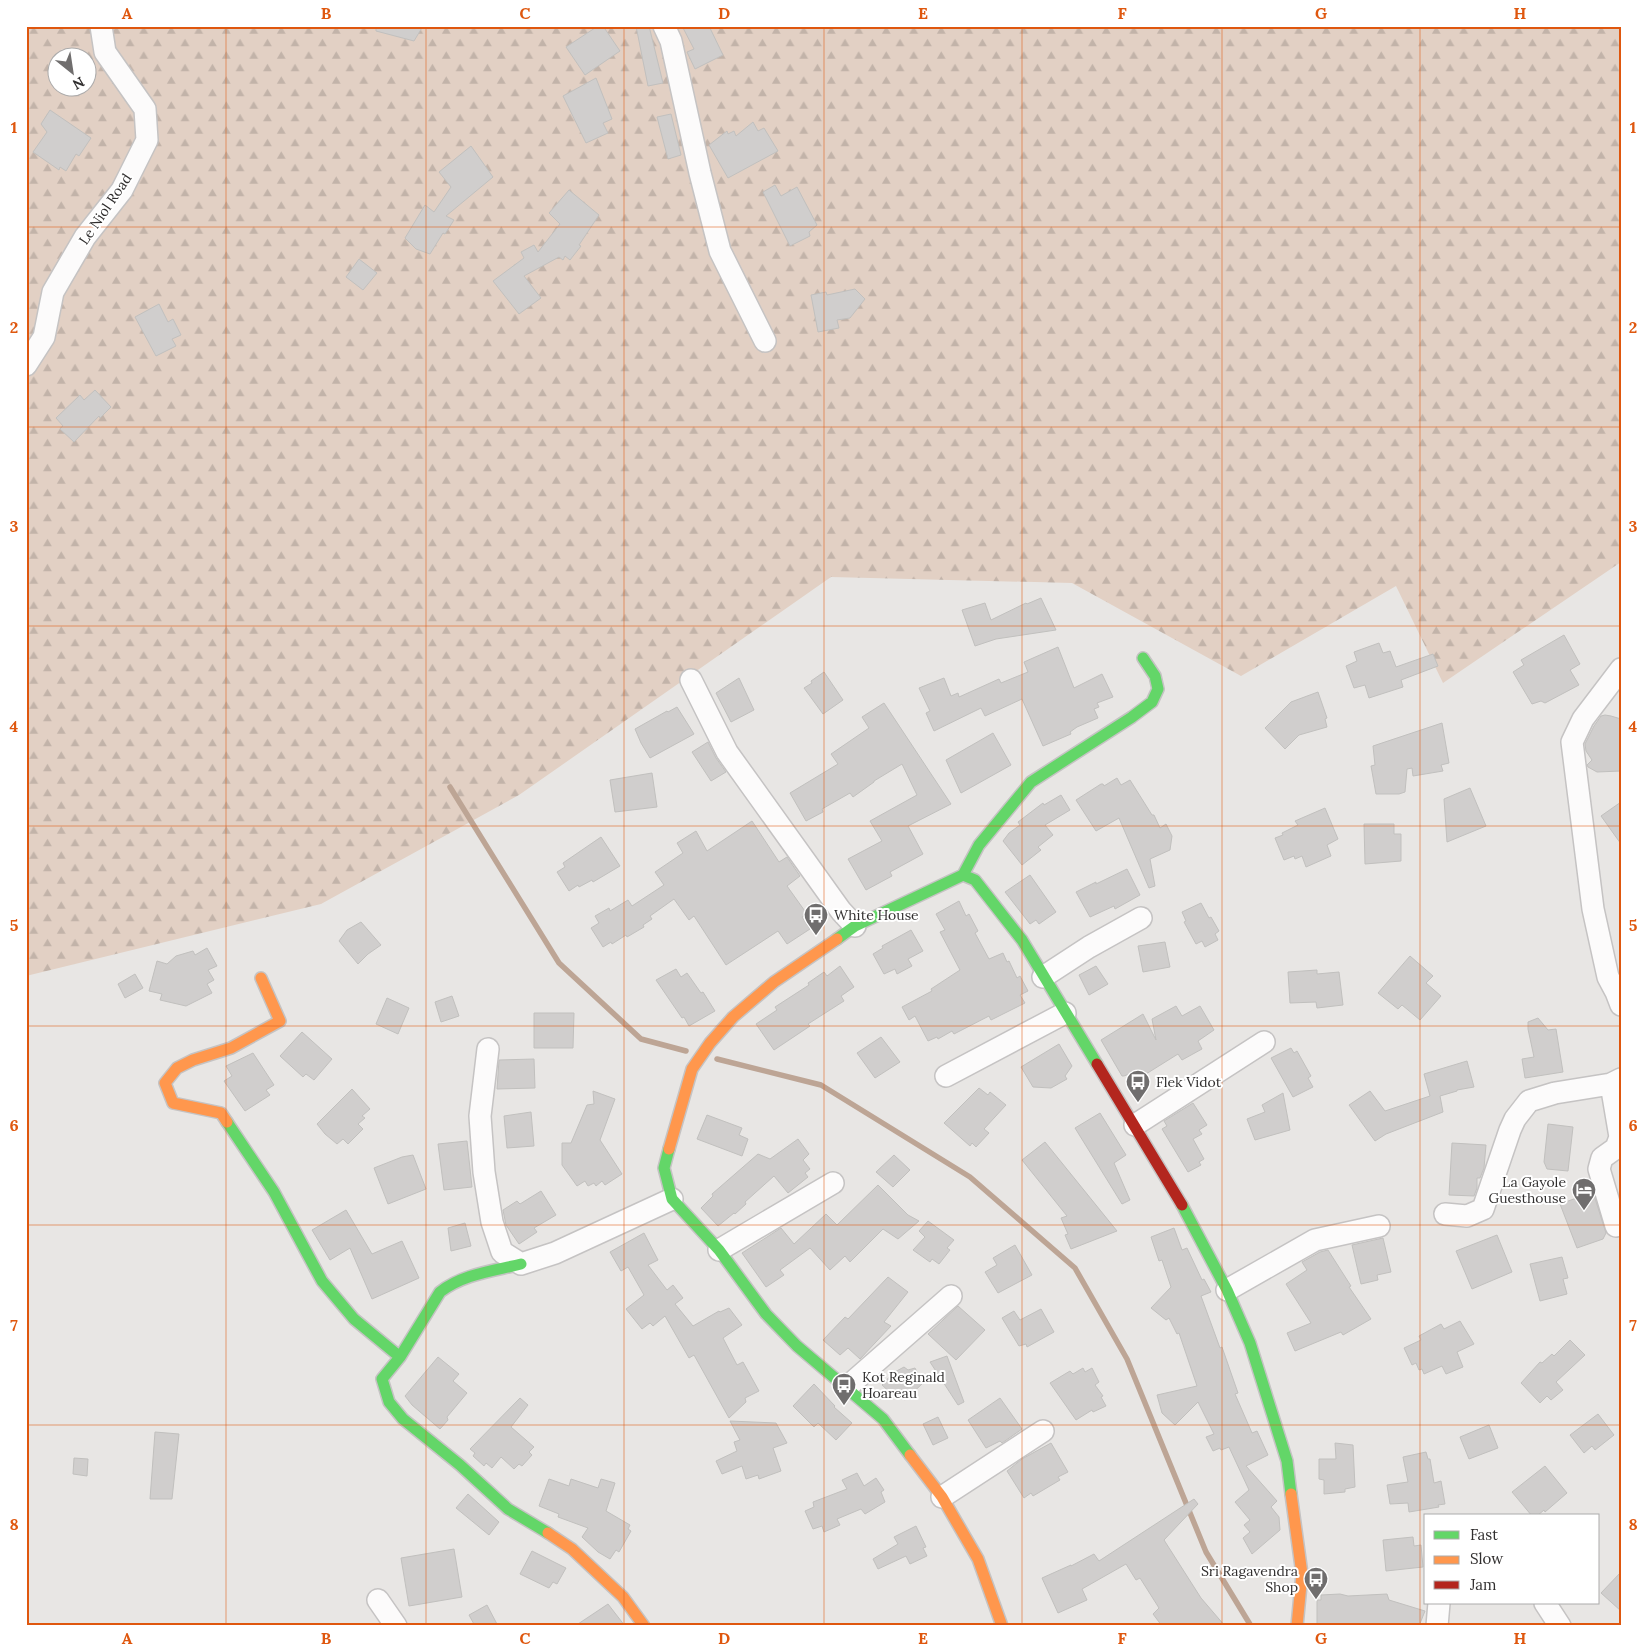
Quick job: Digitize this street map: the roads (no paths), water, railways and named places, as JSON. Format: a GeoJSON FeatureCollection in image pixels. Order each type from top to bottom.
{"type":"FeatureCollection","features":[{"type":"Feature","properties":{"kind":"street","name":"Le Niol Road"},"geometry":{"type":"LineString","coordinates":[[26,365],[44,337],[52,292],[85,237],[122,190],[147,140],[145,109],[105,52],[101,26]]}},
{"type":"Feature","properties":{"kind":"street"},"geometry":{"type":"LineString","coordinates":[[664,26],[671,41],[700,173],[720,251],[765,341]]}},
{"type":"Feature","properties":{"kind":"street"},"geometry":{"type":"LineString","coordinates":[[1002,1626],[978,1559],[942,1497],[883,1419],[797,1346],[766,1314],[719,1250],[672,1199],[664,1168],[692,1069],[732,1018],[774,982],[855,926],[963,875],[980,845],[1031,782],[1152,702],[1158,688],[1155,676],[1143,658]]}},
{"type":"Feature","properties":{"kind":"street"},"geometry":{"type":"LineString","coordinates":[[1621,669],[1582,719],[1572,742],[1593,909],[1608,977],[1621,1005]]}},
{"type":"Feature","properties":{"kind":"street"},"geometry":{"type":"LineString","coordinates":[[691,680],[727,752],[841,912],[855,926]]}},
{"type":"Feature","properties":{"kind":"street"},"geometry":{"type":"LineString","coordinates":[[963,875],[975,880],[1022,940],[1135,1125],[1183,1207],[1227,1290],[1250,1343],[1287,1461],[1302,1574],[1297,1626]]}},
{"type":"Feature","properties":{"kind":"street"},"geometry":{"type":"LineString","coordinates":[[1043,977],[1089,947],[1141,918]]}},
{"type":"Feature","properties":{"kind":"street"},"geometry":{"type":"LineString","coordinates":[[262,978],[280,1021],[231,1048],[193,1060],[177,1068],[164,1084],[173,1103],[221,1113],[274,1192],[322,1281],[354,1319],[400,1357]]}},
{"type":"Feature","properties":{"kind":"street"},"geometry":{"type":"LineString","coordinates":[[946,1076],[1065,1013]]}},
{"type":"Feature","properties":{"kind":"street"},"geometry":{"type":"LineString","coordinates":[[1135,1125],[1264,1042]]}},
{"type":"Feature","properties":{"kind":"street"},"geometry":{"type":"LineString","coordinates":[[488,1049],[480,1116],[484,1172],[492,1222],[502,1252],[521,1264]]}},
{"type":"Feature","properties":{"kind":"street"},"geometry":{"type":"LineString","coordinates":[[1445,1214],[1467,1216],[1483,1209],[1510,1130],[1515,1119],[1529,1101],[1555,1093],[1616,1081],[1620,1137],[1616,1148],[1602,1158],[1599,1169],[1616,1226]]}},
{"type":"Feature","properties":{"kind":"street"},"geometry":{"type":"LineString","coordinates":[[719,1250],[833,1183]]}},
{"type":"Feature","properties":{"kind":"street"},"geometry":{"type":"LineString","coordinates":[[644,1626],[623,1597],[572,1549],[537,1525],[508,1509],[460,1465],[403,1419],[389,1402],[382,1379],[400,1357],[440,1292],[450,1285],[463,1278],[521,1264],[555,1252],[672,1199]]}},
{"type":"Feature","properties":{"kind":"street"},"geometry":{"type":"LineString","coordinates":[[1227,1290],[1316,1240],[1379,1226]]}},
{"type":"Feature","properties":{"kind":"street"},"geometry":{"type":"LineString","coordinates":[[846,1388],[951,1296]]}},
{"type":"Feature","properties":{"kind":"street"},"geometry":{"type":"LineString","coordinates":[[942,1497],[1043,1431]]}},
{"type":"Feature","properties":{"kind":"street"},"geometry":{"type":"LineString","coordinates":[[378,1600],[396,1626]]}},
{"type":"Feature","properties":{"kind":"street"},"geometry":{"type":"LineString","coordinates":[[1436,1626],[1439,1604]]}},
{"type":"Feature","properties":{"kind":"street"},"geometry":{"type":"LineString","coordinates":[[1546,1604],[1560,1626]]}},
{"type":"Feature","properties":{"kind":"waterway"},"geometry":{"type":"LineString","coordinates":[[450,787],[559,963],[641,1039],[686,1051]]}},
{"type":"Feature","properties":{"kind":"waterway"},"geometry":{"type":"LineString","coordinates":[[717,1059],[821,1085],[970,1177],[1075,1268],[1127,1359],[1206,1552],[1251,1626]]}},
{"type":"Feature","properties":{"kind":"place","name":"White House"},"geometry":{"type":"Point","coordinates":[816,936]}},
{"type":"Feature","properties":{"kind":"place","name":"Flek Vidot"},"geometry":{"type":"Point","coordinates":[1138,1103]}},
{"type":"Feature","properties":{"kind":"place","name":"La Gayole Guesthouse"},"geometry":{"type":"Point","coordinates":[1584,1211]}},
{"type":"Feature","properties":{"kind":"place","name":"Kot Reginald Hoareau"},"geometry":{"type":"Point","coordinates":[844,1406]}},
{"type":"Feature","properties":{"kind":"place","name":"Sri Ragavendra Shop"},"geometry":{"type":"Point","coordinates":[1316,1600]}}]}
